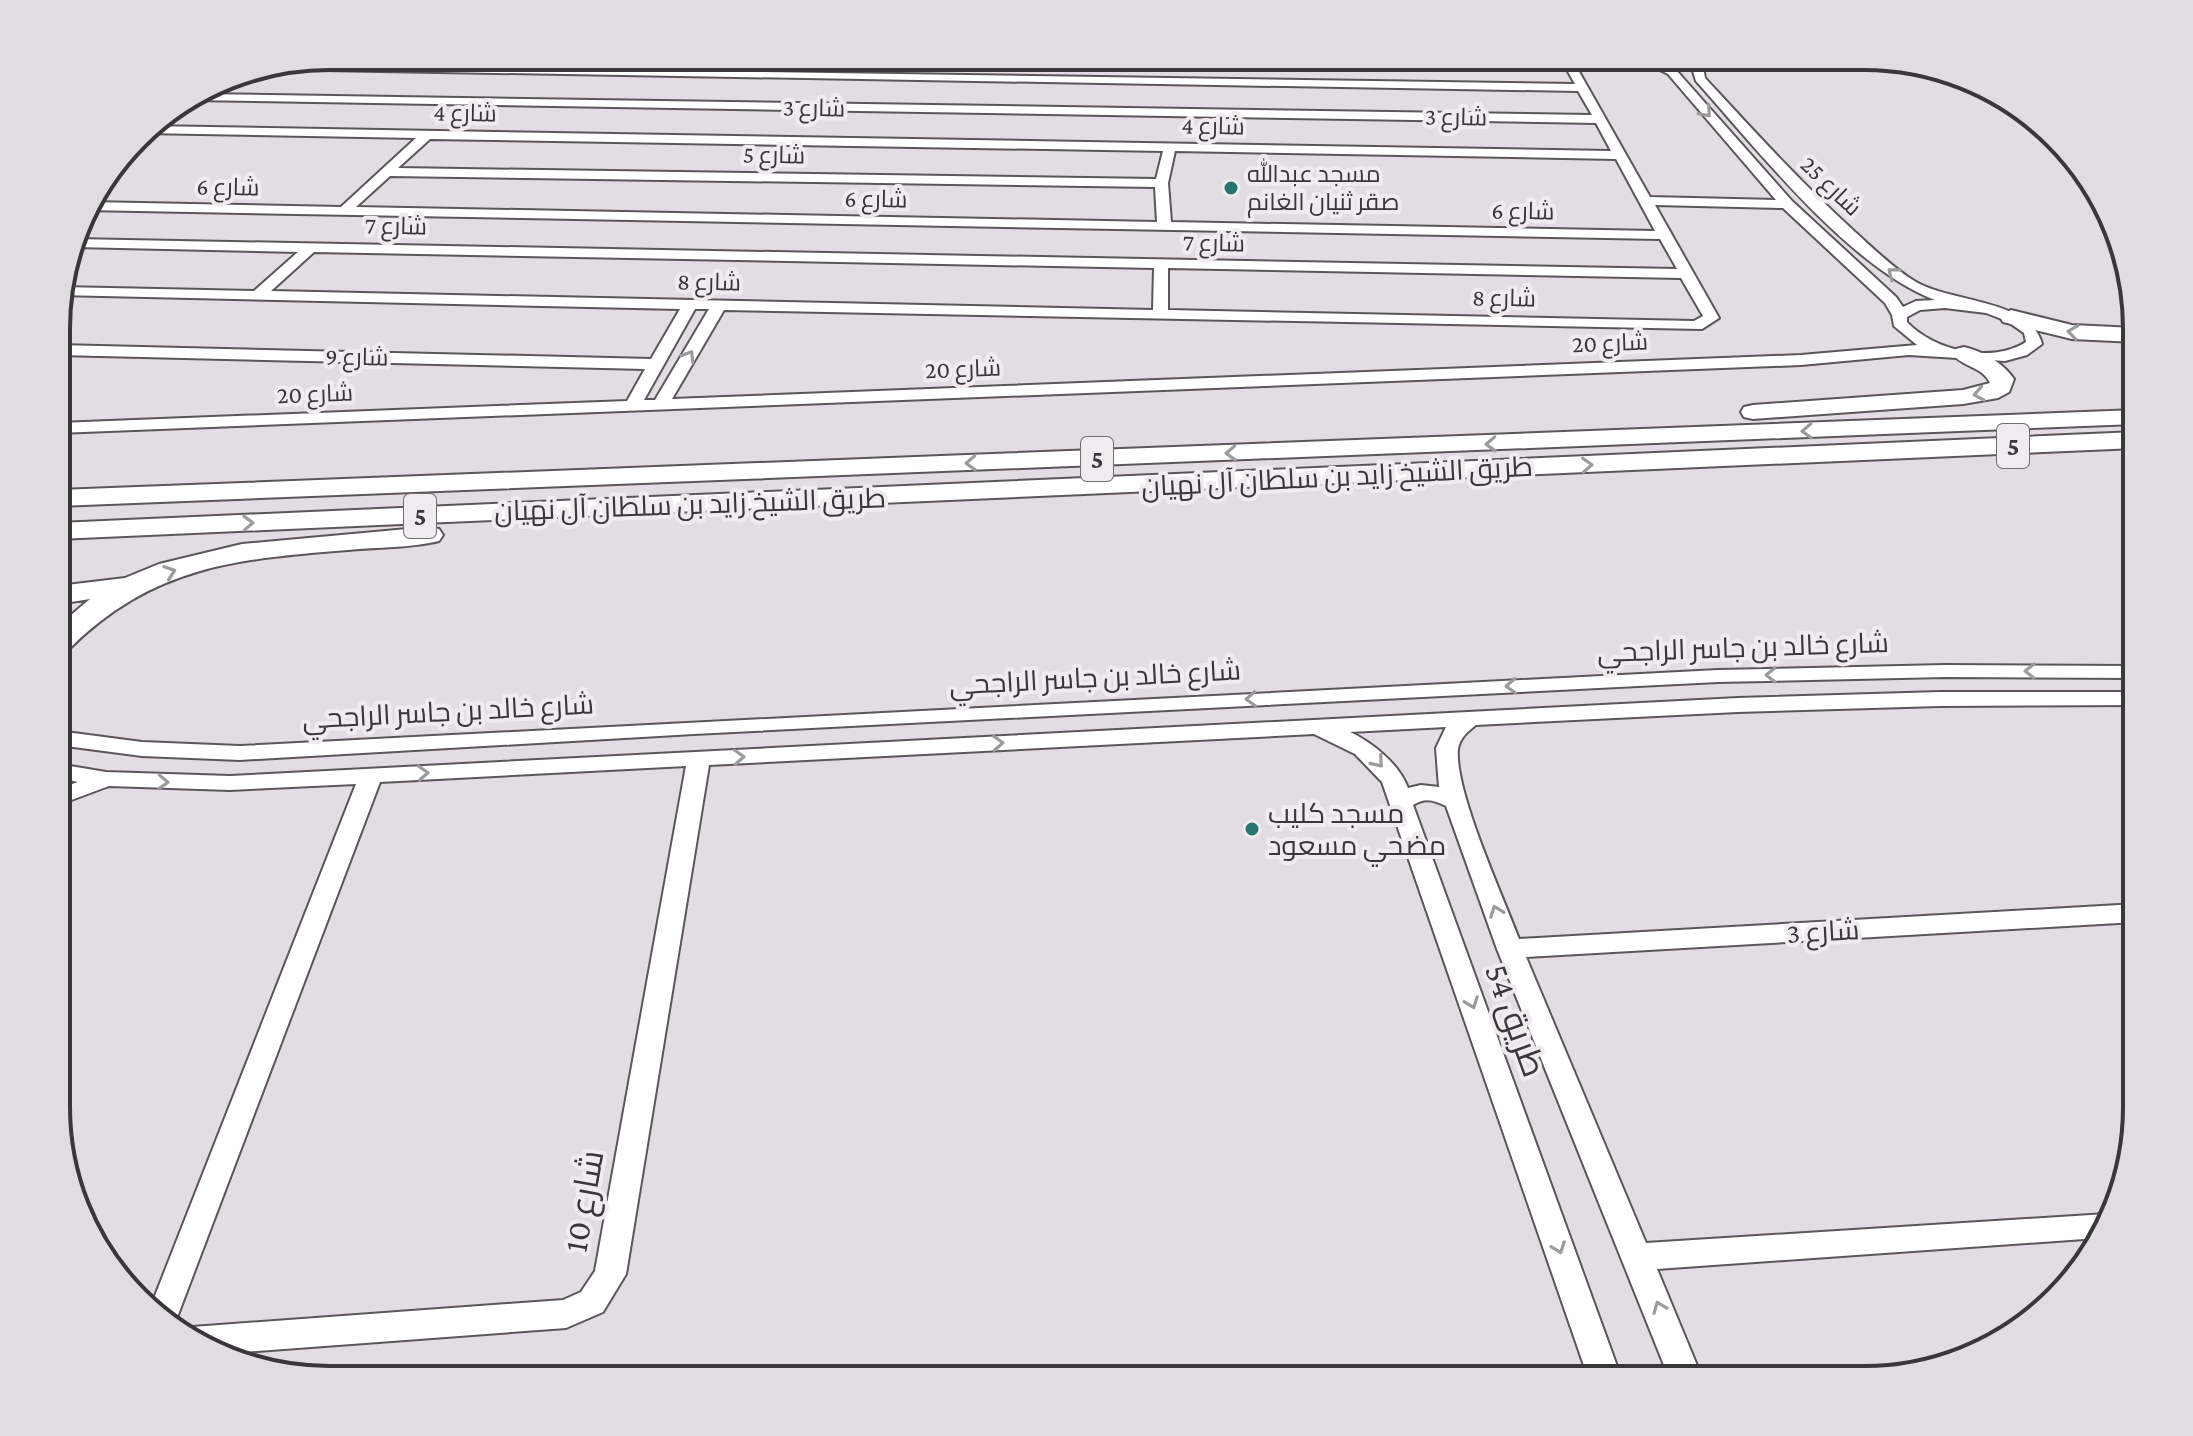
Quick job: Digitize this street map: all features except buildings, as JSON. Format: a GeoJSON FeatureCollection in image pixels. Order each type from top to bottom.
{"type":"FeatureCollection","features":[{"type":"Feature","properties":{"kind":"highway"},"geometry":{"type":"LineString","coordinates":[[2011,317],[2072,332],[2122,334]]}},
{"type":"Feature","properties":{"kind":"highway"},"geometry":{"type":"LineString","coordinates":[[1598,440],[1704,417],[1963,397],[1989,393],[2001,387],[2002,379],[1992,368],[1954,352]]}},
{"type":"Feature","properties":{"kind":"highway"},"geometry":{"type":"LineString","coordinates":[[1867,429],[2122,402]]}},
{"type":"Feature","properties":{"kind":"highway","name":"طريق الشيخ زايد بن سلطان آل نهيان"},"geometry":{"type":"LineString","coordinates":[[70,498],[2122,418]]}},
{"type":"Feature","properties":{"kind":"highway","name":"طريق الشيخ زايد بن سلطان آل نهيان"},"geometry":{"type":"LineString","coordinates":[[70,530],[2122,441]]}},
{"type":"Feature","properties":{"kind":"highway"},"geometry":{"type":"LineString","coordinates":[[1889,452],[2122,454]]}},
{"type":"Feature","properties":{"kind":"highway"},"geometry":{"type":"LineString","coordinates":[[70,593],[135,584],[230,555],[782,500]]}},
{"type":"Feature","properties":{"kind":"highway"},"geometry":{"type":"LineString","coordinates":[[70,632],[102,604],[135,584]]}},
{"type":"Feature","properties":{"kind":"street"},"geometry":{"type":"LineString","coordinates":[[380,70],[823,70],[1171,82],[1582,88]]}},
{"type":"Feature","properties":{"kind":"street","name":"شارع 8"},"geometry":{"type":"LineString","coordinates":[[73,291],[1681,326],[1707,324],[1711,318],[1572,70]]}},
{"type":"Feature","properties":{"kind":"street","name":"شارع 25"},"geometry":{"type":"LineString","coordinates":[[1667,70],[1673,73],[1783,199],[1888,296],[1897,306],[1900,321]]}},
{"type":"Feature","properties":{"kind":"street","name":"شارع 25"},"geometry":{"type":"LineString","coordinates":[[1698,70],[1700,79],[1789,177],[1876,259],[1912,286],[1963,305]]}},
{"type":"Feature","properties":{"kind":"street"},"geometry":{"type":"LineString","coordinates":[[482,82],[493,72]]}},
{"type":"Feature","properties":{"kind":"street"},"geometry":{"type":"LineString","coordinates":[[1168,112],[1171,82]]}},
{"type":"Feature","properties":{"kind":"street"},"geometry":{"type":"LineString","coordinates":[[461,101],[471,91]]}},
{"type":"Feature","properties":{"kind":"street","name":"شارع 3"},"geometry":{"type":"LineString","coordinates":[[214,97],[461,101],[794,124],[1168,112],[1599,119]]}},
{"type":"Feature","properties":{"kind":"street","name":"شارع 4"},"geometry":{"type":"LineString","coordinates":[[163,130],[427,135],[816,124],[1170,147],[1620,155]]}},
{"type":"Feature","properties":{"kind":"street"},"geometry":{"type":"LineString","coordinates":[[343,212],[427,135]]}},
{"type":"Feature","properties":{"kind":"street"},"geometry":{"type":"LineString","coordinates":[[1164,226],[1161,183],[1170,147]]}},
{"type":"Feature","properties":{"kind":"street","name":"شارع 5"},"geometry":{"type":"LineString","coordinates":[[386,172],[1161,183]]}},
{"type":"Feature","properties":{"kind":"street"},"geometry":{"type":"LineString","coordinates":[[1644,196],[1783,199]]}},
{"type":"Feature","properties":{"kind":"street","name":"شارع 6"},"geometry":{"type":"LineString","coordinates":[[102,206],[343,212],[727,236],[1164,226],[1664,235]]}},
{"type":"Feature","properties":{"kind":"street","name":"شارع 7"},"geometry":{"type":"LineString","coordinates":[[85,243],[311,247],[752,236],[1161,264],[1685,274]]}},
{"type":"Feature","properties":{"kind":"street"},"geometry":{"type":"LineString","coordinates":[[258,295],[311,247]]}},
{"type":"Feature","properties":{"kind":"street"},"geometry":{"type":"LineString","coordinates":[[1160,315],[1161,264]]}},
{"type":"Feature","properties":{"kind":"street"},"geometry":{"type":"LineString","coordinates":[[1869,353],[1888,343],[1909,308],[1924,304],[1963,305],[2011,317]]}},
{"type":"Feature","properties":{"kind":"street"},"geometry":{"type":"LineString","coordinates":[[632,406],[689,306]]}},
{"type":"Feature","properties":{"kind":"street"},"geometry":{"type":"LineString","coordinates":[[660,405],[719,306]]}},
{"type":"Feature","properties":{"kind":"street","name":"شارع 20"},"geometry":{"type":"LineString","coordinates":[[70,428],[1831,358],[1869,353],[1954,352],[2010,356],[2031,348],[2034,335],[2011,317]]}},
{"type":"Feature","properties":{"kind":"street"},"geometry":{"type":"LineString","coordinates":[[1900,321],[1920,341],[1954,352]]}},
{"type":"Feature","properties":{"kind":"street","name":"شارع 9"},"geometry":{"type":"LineString","coordinates":[[70,350],[656,364]]}},
{"type":"Feature","properties":{"kind":"street"},"geometry":{"type":"LineString","coordinates":[[1940,699],[1970,689],[1960,676],[1945,671]]}},
{"type":"Feature","properties":{"kind":"street","name":"شارع خالد بن جاسر الراجحي"},"geometry":{"type":"LineString","coordinates":[[70,740],[142,749],[240,753],[1687,678],[1945,671],[2122,672]]}},
{"type":"Feature","properties":{"kind":"street"},"geometry":{"type":"LineString","coordinates":[[2084,671],[2081,679],[2084,687],[2107,699]]}},
{"type":"Feature","properties":{"kind":"street","name":"شارع خالد بن جاسر الراجحي"},"geometry":{"type":"LineString","coordinates":[[70,773],[106,779],[230,783],[1738,705],[1940,699],[2122,699]]}},
{"type":"Feature","properties":{"kind":"street"},"geometry":{"type":"LineString","coordinates":[[884,749],[873,737],[874,730],[886,718]]}},
{"type":"Feature","properties":{"kind":"street","name":"طريق 54"},"geometry":{"type":"LineString","coordinates":[[1470,719],[1453,732],[1447,748],[1448,780],[1510,949],[1681,1365]]}},
{"type":"Feature","properties":{"kind":"street"},"geometry":{"type":"LineString","coordinates":[[816,752],[823,747],[828,733],[819,722]]}},
{"type":"Feature","properties":{"kind":"street","name":"طريق 54"},"geometry":{"type":"LineString","coordinates":[[1311,727],[1347,737],[1367,750],[1393,780],[1601,1365]]}},
{"type":"Feature","properties":{"kind":"street","name":"شارع 10"},"geometry":{"type":"LineString","coordinates":[[216,1339],[566,1314],[592,1302],[610,1274],[699,759]]}},
{"type":"Feature","properties":{"kind":"street"},"geometry":{"type":"LineString","coordinates":[[166,1308],[371,776]]}},
{"type":"Feature","properties":{"kind":"street"},"geometry":{"type":"LineString","coordinates":[[70,793],[106,779]]}},
{"type":"Feature","properties":{"kind":"street"},"geometry":{"type":"LineString","coordinates":[[1401,803],[1419,792],[1446,796],[1456,802]]}},
{"type":"Feature","properties":{"kind":"street","name":"شارع 3"},"geometry":{"type":"LineString","coordinates":[[1510,949],[2122,914]]}},
{"type":"Feature","properties":{"kind":"street"},"geometry":{"type":"LineString","coordinates":[[1639,1257],[2093,1226]]}},
{"type":"Feature","properties":{"kind":"place","name":"مسجد عبدالله صقر ثنيان الغانم"},"geometry":{"type":"Point","coordinates":[1231,188]}},
{"type":"Feature","properties":{"kind":"place","name":"مسجد كليب مضحي مسعود"},"geometry":{"type":"Point","coordinates":[1252,829]}}]}
